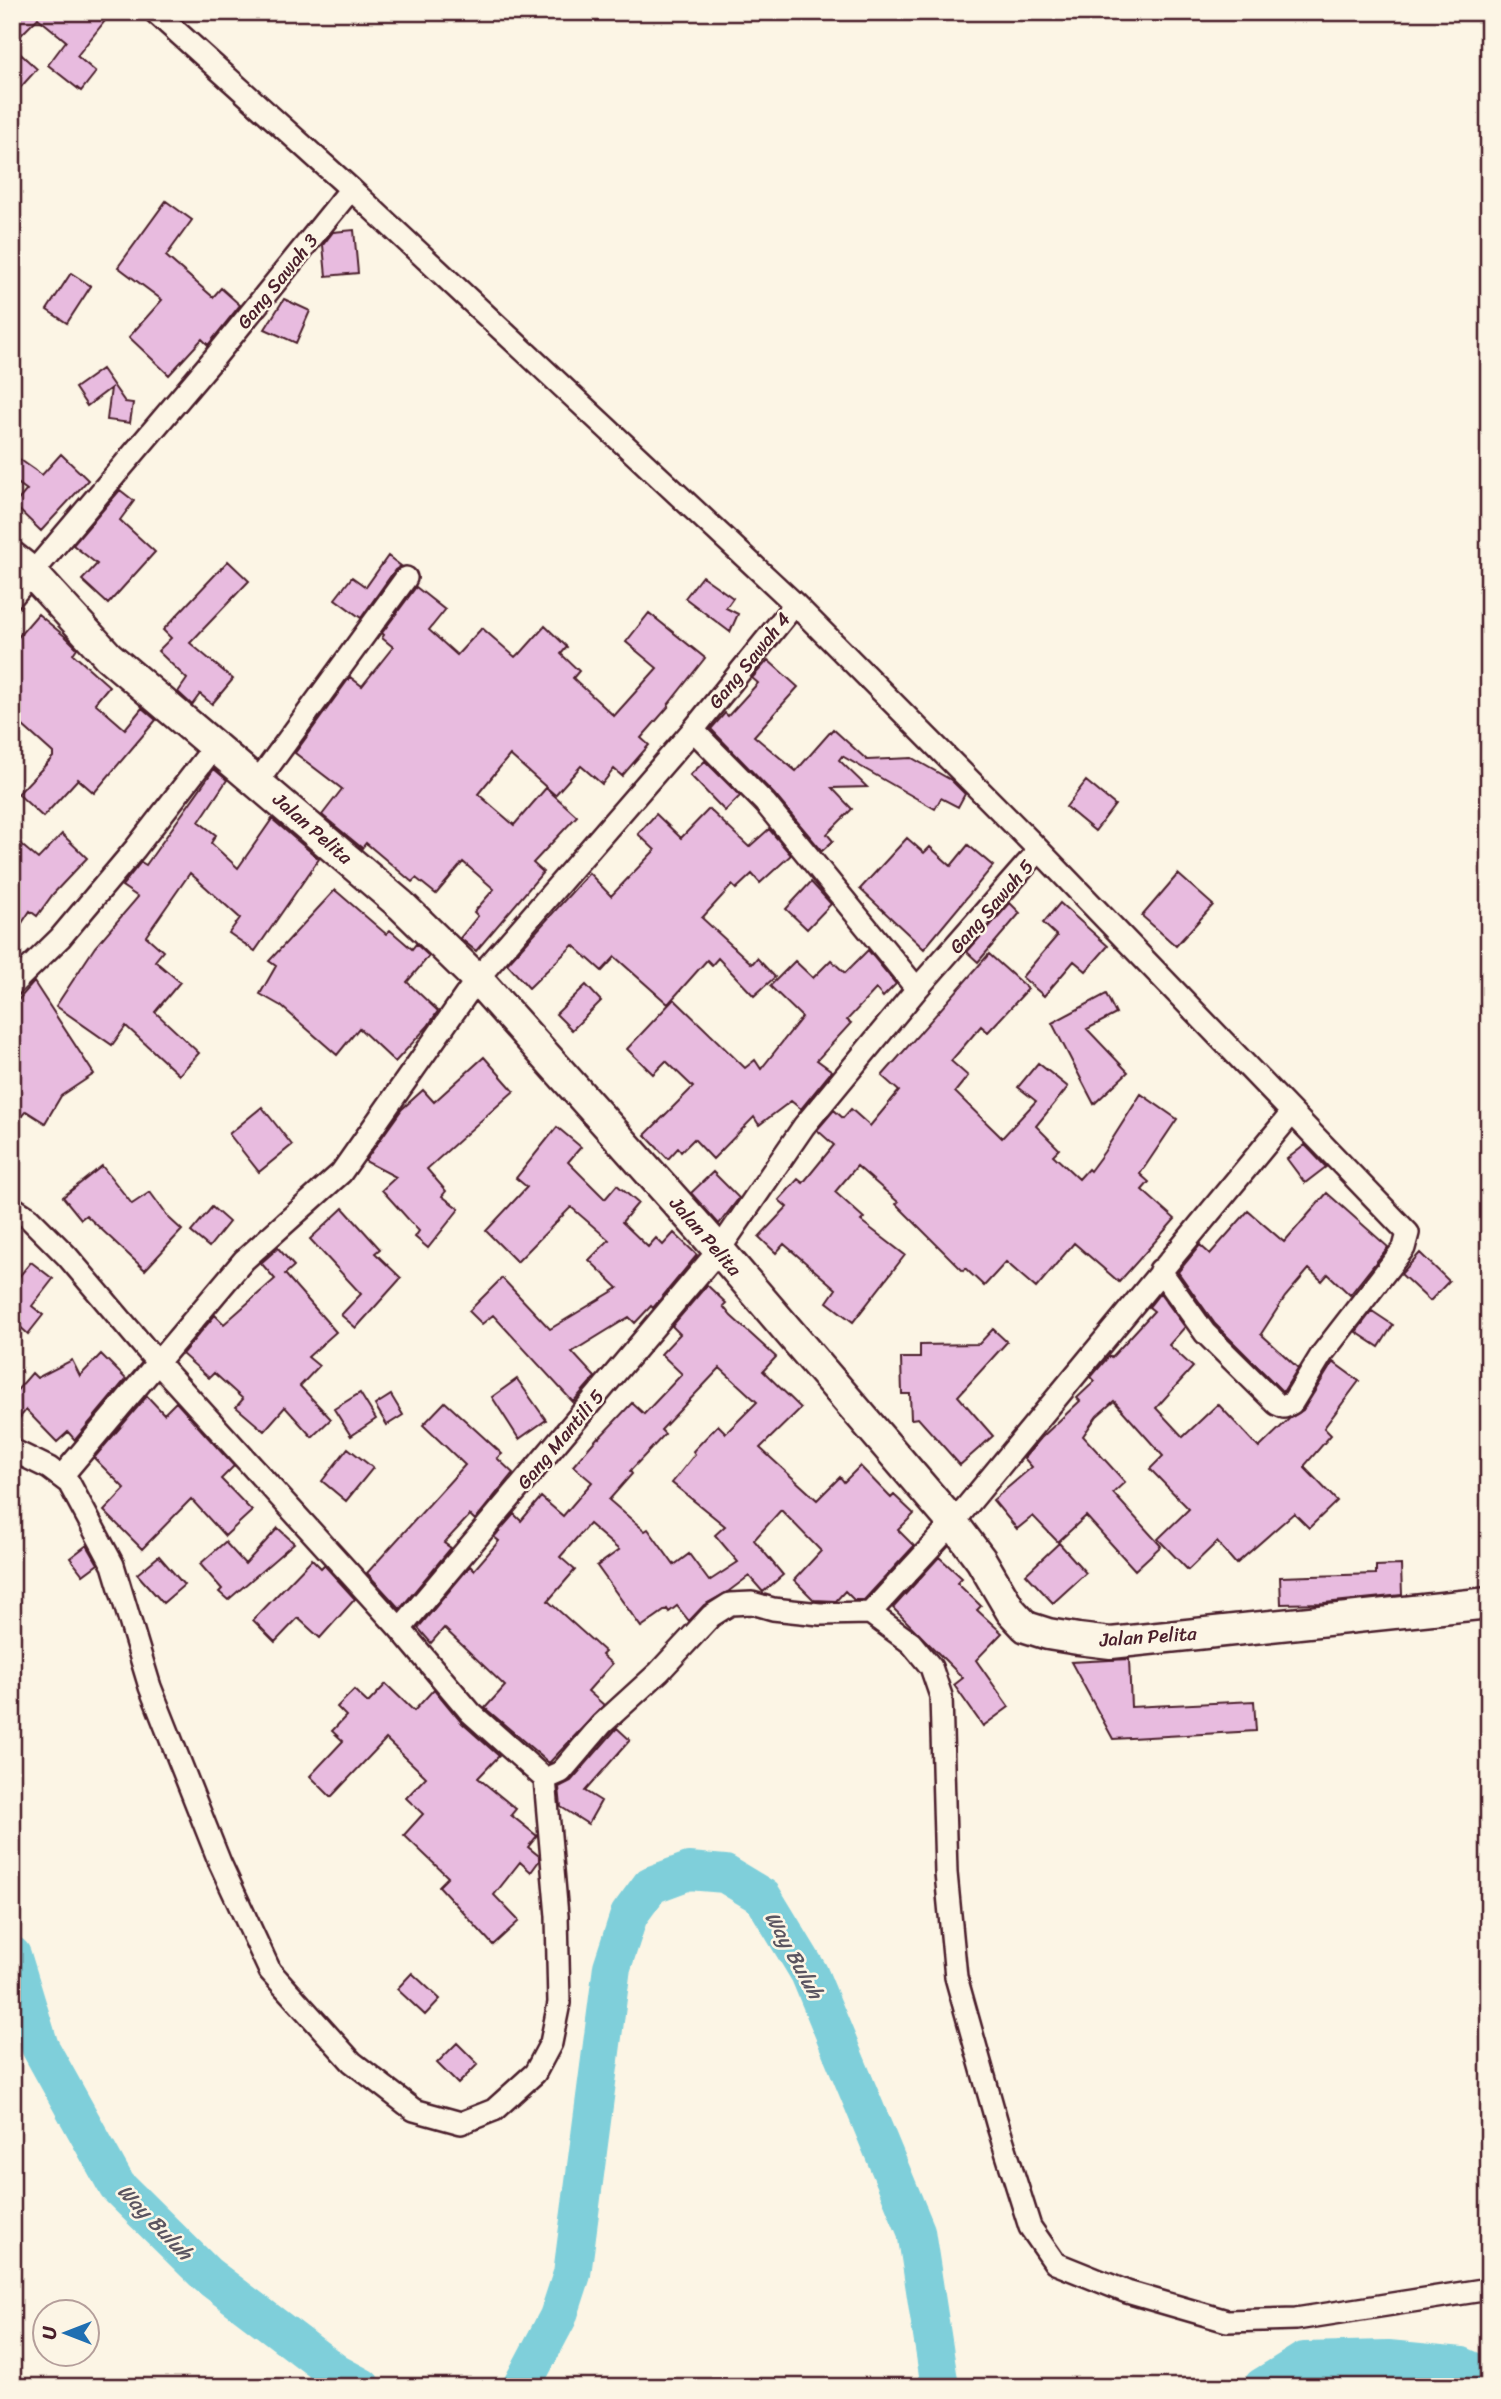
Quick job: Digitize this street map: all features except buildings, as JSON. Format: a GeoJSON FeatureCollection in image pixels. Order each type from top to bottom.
{"type":"FeatureCollection","features":[{"type":"Feature","properties":{"kind":"street"},"geometry":{"type":"LineString","coordinates":[[155,12],[351,189],[795,604]]}},
{"type":"Feature","properties":{"kind":"street","name":"Gang Sawah 3"},"geometry":{"type":"LineString","coordinates":[[12,597],[22,564],[215,356],[351,189]]}},
{"type":"Feature","properties":{"kind":"street","name":"Jalan Pelita"},"geometry":{"type":"LineString","coordinates":[[22,564],[108,656],[401,905],[477,979],[719,1250],[953,1523],[981,1560],[1011,1611],[1026,1627],[1048,1634],[1111,1643],[1489,1603]]}},
{"type":"Feature","properties":{"kind":"street"},"geometry":{"type":"LineString","coordinates":[[258,781],[405,578]]}},
{"type":"Feature","properties":{"kind":"street","name":"Gang Sawah 4"},"geometry":{"type":"LineString","coordinates":[[61,1477],[244,1260],[341,1173],[477,979],[693,730],[795,604],[1039,850]]}},
{"type":"Feature","properties":{"kind":"street"},"geometry":{"type":"LineString","coordinates":[[693,730],[765,803],[917,989]]}},
{"type":"Feature","properties":{"kind":"street"},"geometry":{"type":"LineString","coordinates":[[12,985],[60,938],[135,849],[215,746]]}},
{"type":"Feature","properties":{"kind":"street","name":"Gang Sawah 5"},"geometry":{"type":"LineString","coordinates":[[719,1250],[804,1126],[917,989],[1039,850],[1408,1233],[1404,1248],[1322,1354],[1292,1403],[1284,1407],[1277,1404],[1217,1347],[1160,1270]]}},
{"type":"Feature","properties":{"kind":"street"},"geometry":{"type":"LineString","coordinates":[[870,1613],[953,1523],[1292,1114]]}},
{"type":"Feature","properties":{"kind":"street"},"geometry":{"type":"LineString","coordinates":[[12,1207],[29,1219],[67,1255],[157,1362],[400,1629],[471,1713],[545,1779],[558,1929],[559,2003],[551,2043],[535,2073],[494,2110],[461,2123],[414,2110],[352,2062],[270,1971],[220,1863],[150,1687],[113,1565],[69,1483],[49,1468],[12,1450]]}},
{"type":"Feature","properties":{"kind":"street","name":"Gang Mantili 5"},"geometry":{"type":"LineString","coordinates":[[400,1629],[719,1250]]}},
{"type":"Feature","properties":{"kind":"street"},"geometry":{"type":"LineString","coordinates":[[545,1779],[561,1772],[602,1724],[659,1672],[711,1616],[730,1604],[752,1603],[773,1609],[820,1614],[870,1613],[911,1643],[931,1667],[941,1696],[946,1873],[956,1977],[997,2123],[1030,2227],[1055,2263],[1127,2292],[1227,2321],[1296,2319],[1489,2289]]}},
{"type":"Feature","properties":{"kind":"waterway","name":"Way Buluh"},"geometry":{"type":"LineString","coordinates":[[521,2387],[558,2317],[572,2274],[612,1967],[629,1915],[651,1885],[689,1871],[725,1874],[763,1897],[809,1973],[916,2231],[940,2387]]}},
{"type":"Feature","properties":{"kind":"waterway","name":"Way Buluh"},"geometry":{"type":"LineString","coordinates":[[12,1955],[40,2047],[117,2186],[207,2275],[336,2373],[362,2387]]}},
{"type":"Feature","properties":{"kind":"waterway","name":"Way Buluh"},"geometry":{"type":"LineString","coordinates":[[1262,2387],[1304,2361],[1388,2359],[1462,2366],[1489,2378]]}}]}
